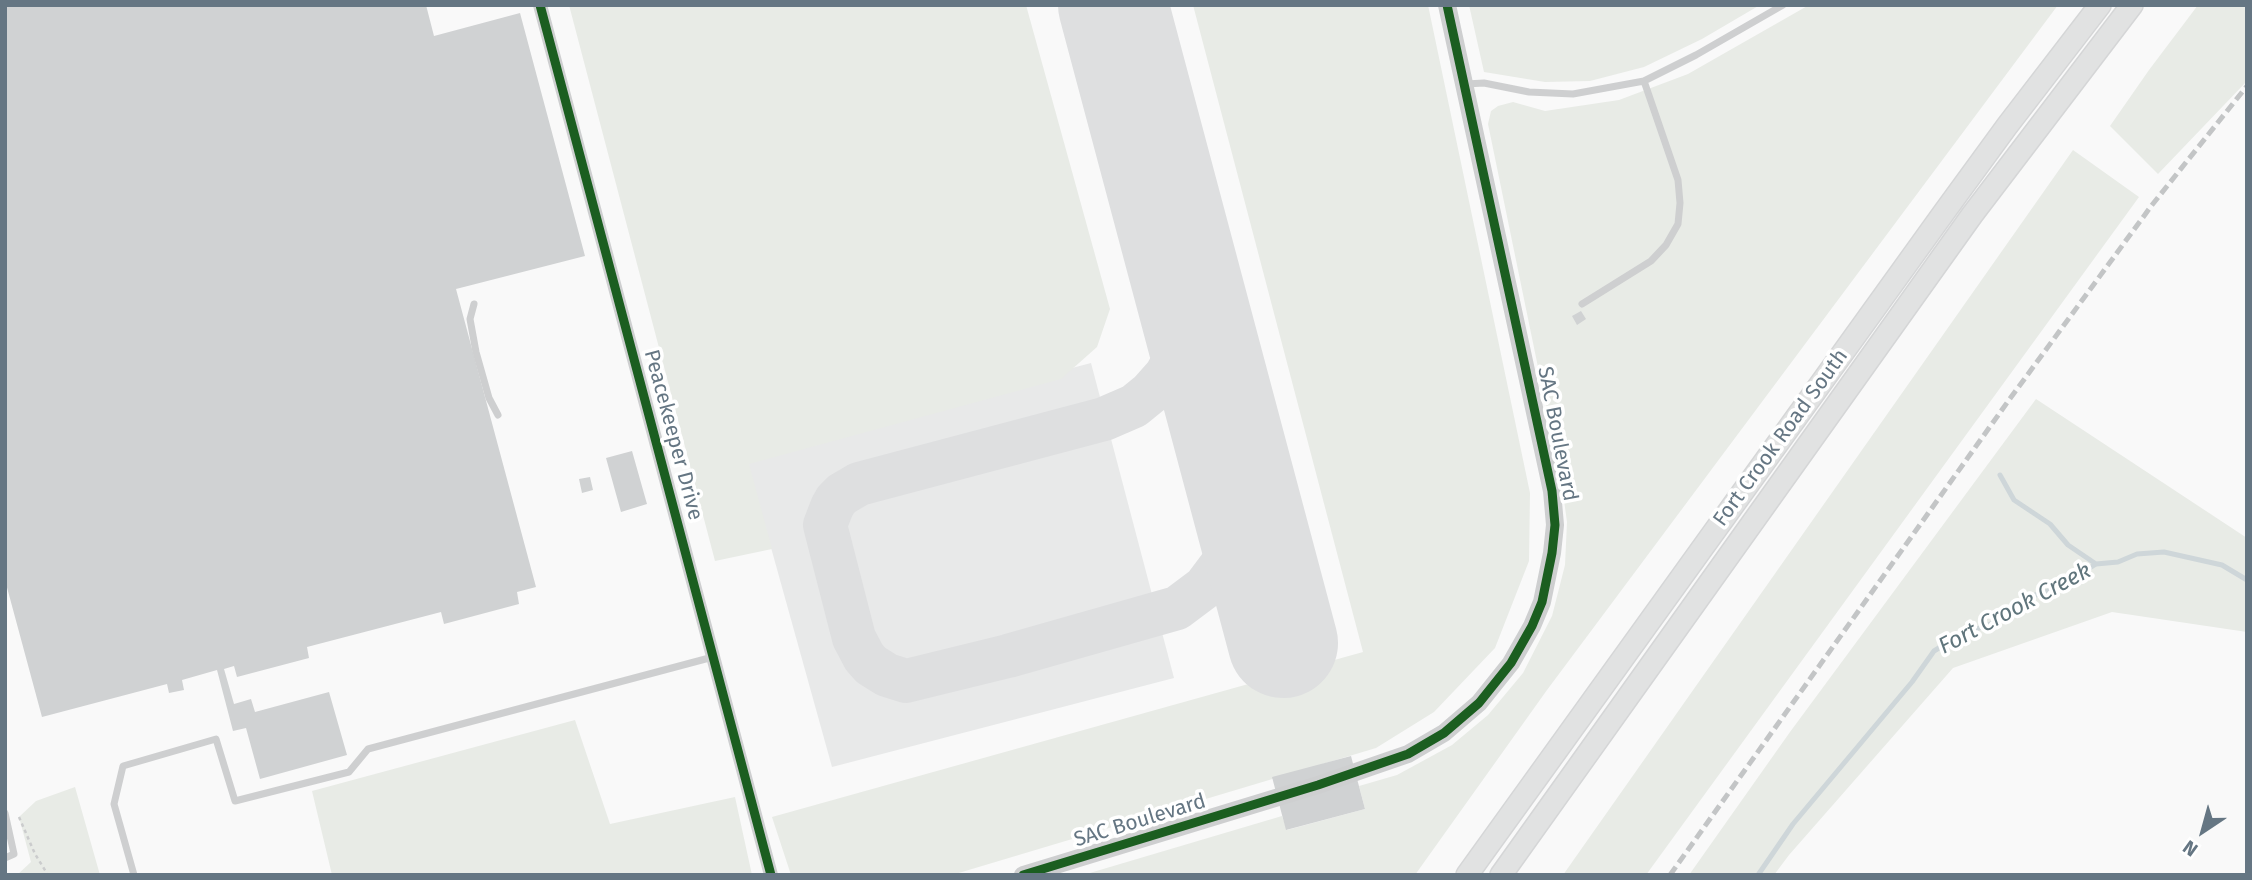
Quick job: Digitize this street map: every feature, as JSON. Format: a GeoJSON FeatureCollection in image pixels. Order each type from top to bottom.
{"type":"FeatureCollection","features":[{"type":"Feature","properties":{"kind":"main road","name":"Fort Crook Road South"},"geometry":{"type":"LineString","coordinates":[[1467,875],[1960,189],[2100,5]]}},
{"type":"Feature","properties":{"kind":"main road","name":"Fort Crook Road South"},"geometry":{"type":"LineString","coordinates":[[1501,875],[1972,215],[2132,5]]}},
{"type":"Feature","properties":{"kind":"street","name":"Peacekeeper Drive"},"geometry":{"type":"LineString","coordinates":[[540,5],[771,875]]}},
{"type":"Feature","properties":{"kind":"street","name":"SAC Boulevard"},"geometry":{"type":"LineString","coordinates":[[1023,875],[1318,785],[1408,754],[1444,733],[1479,703],[1503,675],[1520,649],[1537,614],[1548,578],[1555,525],[1552,491],[1447,5]]}},
{"type":"Feature","properties":{"kind":"lane"},"geometry":{"type":"LineString","coordinates":[[1465,84],[1484,83],[1529,92],[1573,94],[1644,81],[1707,50],[1783,5]]}},
{"type":"Feature","properties":{"kind":"lane"},"geometry":{"type":"LineString","coordinates":[[1582,304],[1651,261],[1666,245],[1678,224],[1678,180],[1644,81]]}},
{"type":"Feature","properties":{"kind":"lane"},"geometry":{"type":"LineString","coordinates":[[474,304],[470,319],[476,352],[489,398],[498,415]]}},
{"type":"Feature","properties":{"kind":"lane"},"geometry":{"type":"LineString","coordinates":[[134,875],[114,804],[123,766],[216,739],[235,801],[349,772],[368,749],[713,657]]}},
{"type":"Feature","properties":{"kind":"lane"},"geometry":{"type":"LineString","coordinates":[[5,858],[15,854],[6,814]]}},
{"type":"Feature","properties":{"kind":"path"},"geometry":{"type":"LineString","coordinates":[[6,814],[19,817],[35,854],[48,875]]}},
{"type":"Feature","properties":{"kind":"shaded area"},"geometry":{"type":"Polygon","coordinates":[[[569,5],[1026,5],[1110,309],[1097,347],[1061,379],[749,464],[772,549],[715,561],[569,5]]]}},
{"type":"Feature","properties":{"kind":"shaded area"},"geometry":{"type":"Polygon","coordinates":[[[1193,5],[1428,5],[1530,493],[1529,561],[1495,648],[1434,712],[1376,748],[952,875],[791,875],[772,817],[1363,652],[1193,5]]]}},
{"type":"Feature","properties":{"kind":"shaded area"},"geometry":{"type":"Polygon","coordinates":[[[1469,5],[1760,5],[1702,39],[1644,67],[1590,81],[1545,82],[1484,72],[1469,5]]]}},
{"type":"Feature","properties":{"kind":"shaded area"},"geometry":{"type":"Polygon","coordinates":[[[1809,5],[2058,5],[1547,690],[1415,875],[1083,875],[1282,816],[1287,830],[1365,809],[1359,786],[1397,775],[1452,745],[1488,715],[1523,673],[1552,616],[1565,565],[1567,522],[1561,479],[1488,124],[1491,111],[1513,102],[1545,111],[1619,100],[1688,74],[1809,5]]]}},
{"type":"Feature","properties":{"kind":"shaded area"},"geometry":{"type":"Polygon","coordinates":[[[2198,5],[2247,5],[2247,81],[2158,174],[2110,126],[2198,5]]]}},
{"type":"Feature","properties":{"kind":"shaded area"},"geometry":{"type":"Polygon","coordinates":[[[2073,150],[2139,197],[1646,875],[1563,875],[2073,150]]]}},
{"type":"Feature","properties":{"kind":"shaded area"},"geometry":{"type":"Polygon","coordinates":[[[1091,363],[1174,678],[832,767],[745,454],[1091,363]]]}},
{"type":"Feature","properties":{"kind":"shaded area"},"geometry":{"type":"Polygon","coordinates":[[[2036,399],[2247,538],[2247,632],[2112,612],[1953,668],[1774,875],[1689,875],[1790,732],[2036,399]]]}},
{"type":"Feature","properties":{"kind":"shaded area"},"geometry":{"type":"Polygon","coordinates":[[[575,720],[610,824],[735,797],[752,875],[332,875],[312,791],[575,720]]]}},
{"type":"Feature","properties":{"kind":"shaded area"},"geometry":{"type":"Polygon","coordinates":[[[75,787],[100,875],[17,875],[31,862],[19,817],[36,801],[75,787]]]}},
{"type":"Feature","properties":{"kind":"building"},"geometry":{"type":"Polygon","coordinates":[[[5,5],[426,5],[434,36],[520,13],[585,256],[456,289],[536,587],[517,592],[519,604],[444,624],[441,612],[307,647],[309,658],[237,677],[234,666],[224,669],[234,704],[251,699],[255,712],[329,692],[347,755],[260,779],[246,728],[233,731],[217,670],[182,680],[184,690],[169,693],[167,684],[42,717],[5,580],[5,5]]]}},
{"type":"Feature","properties":{"kind":"building"},"geometry":{"type":"Polygon","coordinates":[[[1581,311],[1586,319],[1577,325],[1572,316],[1581,311]]]}},
{"type":"Feature","properties":{"kind":"building"},"geometry":{"type":"Polygon","coordinates":[[[632,451],[647,504],[621,512],[606,458],[632,451]]]}},
{"type":"Feature","properties":{"kind":"building"},"geometry":{"type":"Polygon","coordinates":[[[590,477],[593,490],[582,493],[579,479],[590,477]]]}},
{"type":"Feature","properties":{"kind":"building"},"geometry":{"type":"Polygon","coordinates":[[[1351,756],[1365,809],[1286,830],[1272,777],[1351,756]]]}},
{"type":"Feature","properties":{"kind":"waterway"},"geometry":{"type":"LineString","coordinates":[[2000,475],[2014,500],[2050,524],[2068,545],[2096,564]]}},
{"type":"Feature","properties":{"kind":"waterway","name":"Fort Crook Creek"},"geometry":{"type":"LineString","coordinates":[[1758,875],[1793,824],[1912,682],[1934,651],[1960,635],[2001,620],[2026,598],[2058,588],[2096,564],[2118,562],[2137,554],[2164,552],[2222,565],[2247,580]]}},
{"type":"Feature","properties":{"kind":"taxiway"},"geometry":{"type":"LineString","coordinates":[[1185,274],[1187,313],[1177,355],[1166,375],[1134,406],[1104,419],[859,484],[836,500],[825,525],[854,638],[871,665],[887,675],[906,681],[1008,656],[1177,608],[1205,587],[1226,559],[1238,524],[1237,469]]}},
{"type":"Feature","properties":{"kind":"runway"},"geometry":{"type":"LineString","coordinates":[[1113,5],[1283,643]]}},
{"type":"Feature","properties":{"kind":"railway"},"geometry":{"type":"LineString","coordinates":[[1670,875],[2009,400],[2152,205],[2247,86]]}},
{"type":"Feature","properties":{"kind":"cycle path"},"geometry":{"type":"LineString","coordinates":[[540,5],[771,875]]}},
{"type":"Feature","properties":{"kind":"cycle path"},"geometry":{"type":"LineString","coordinates":[[1023,875],[1318,785],[1408,754],[1444,733],[1479,703],[1511,663],[1532,626],[1542,602],[1552,553],[1555,525],[1552,491],[1447,5]]}}]}
